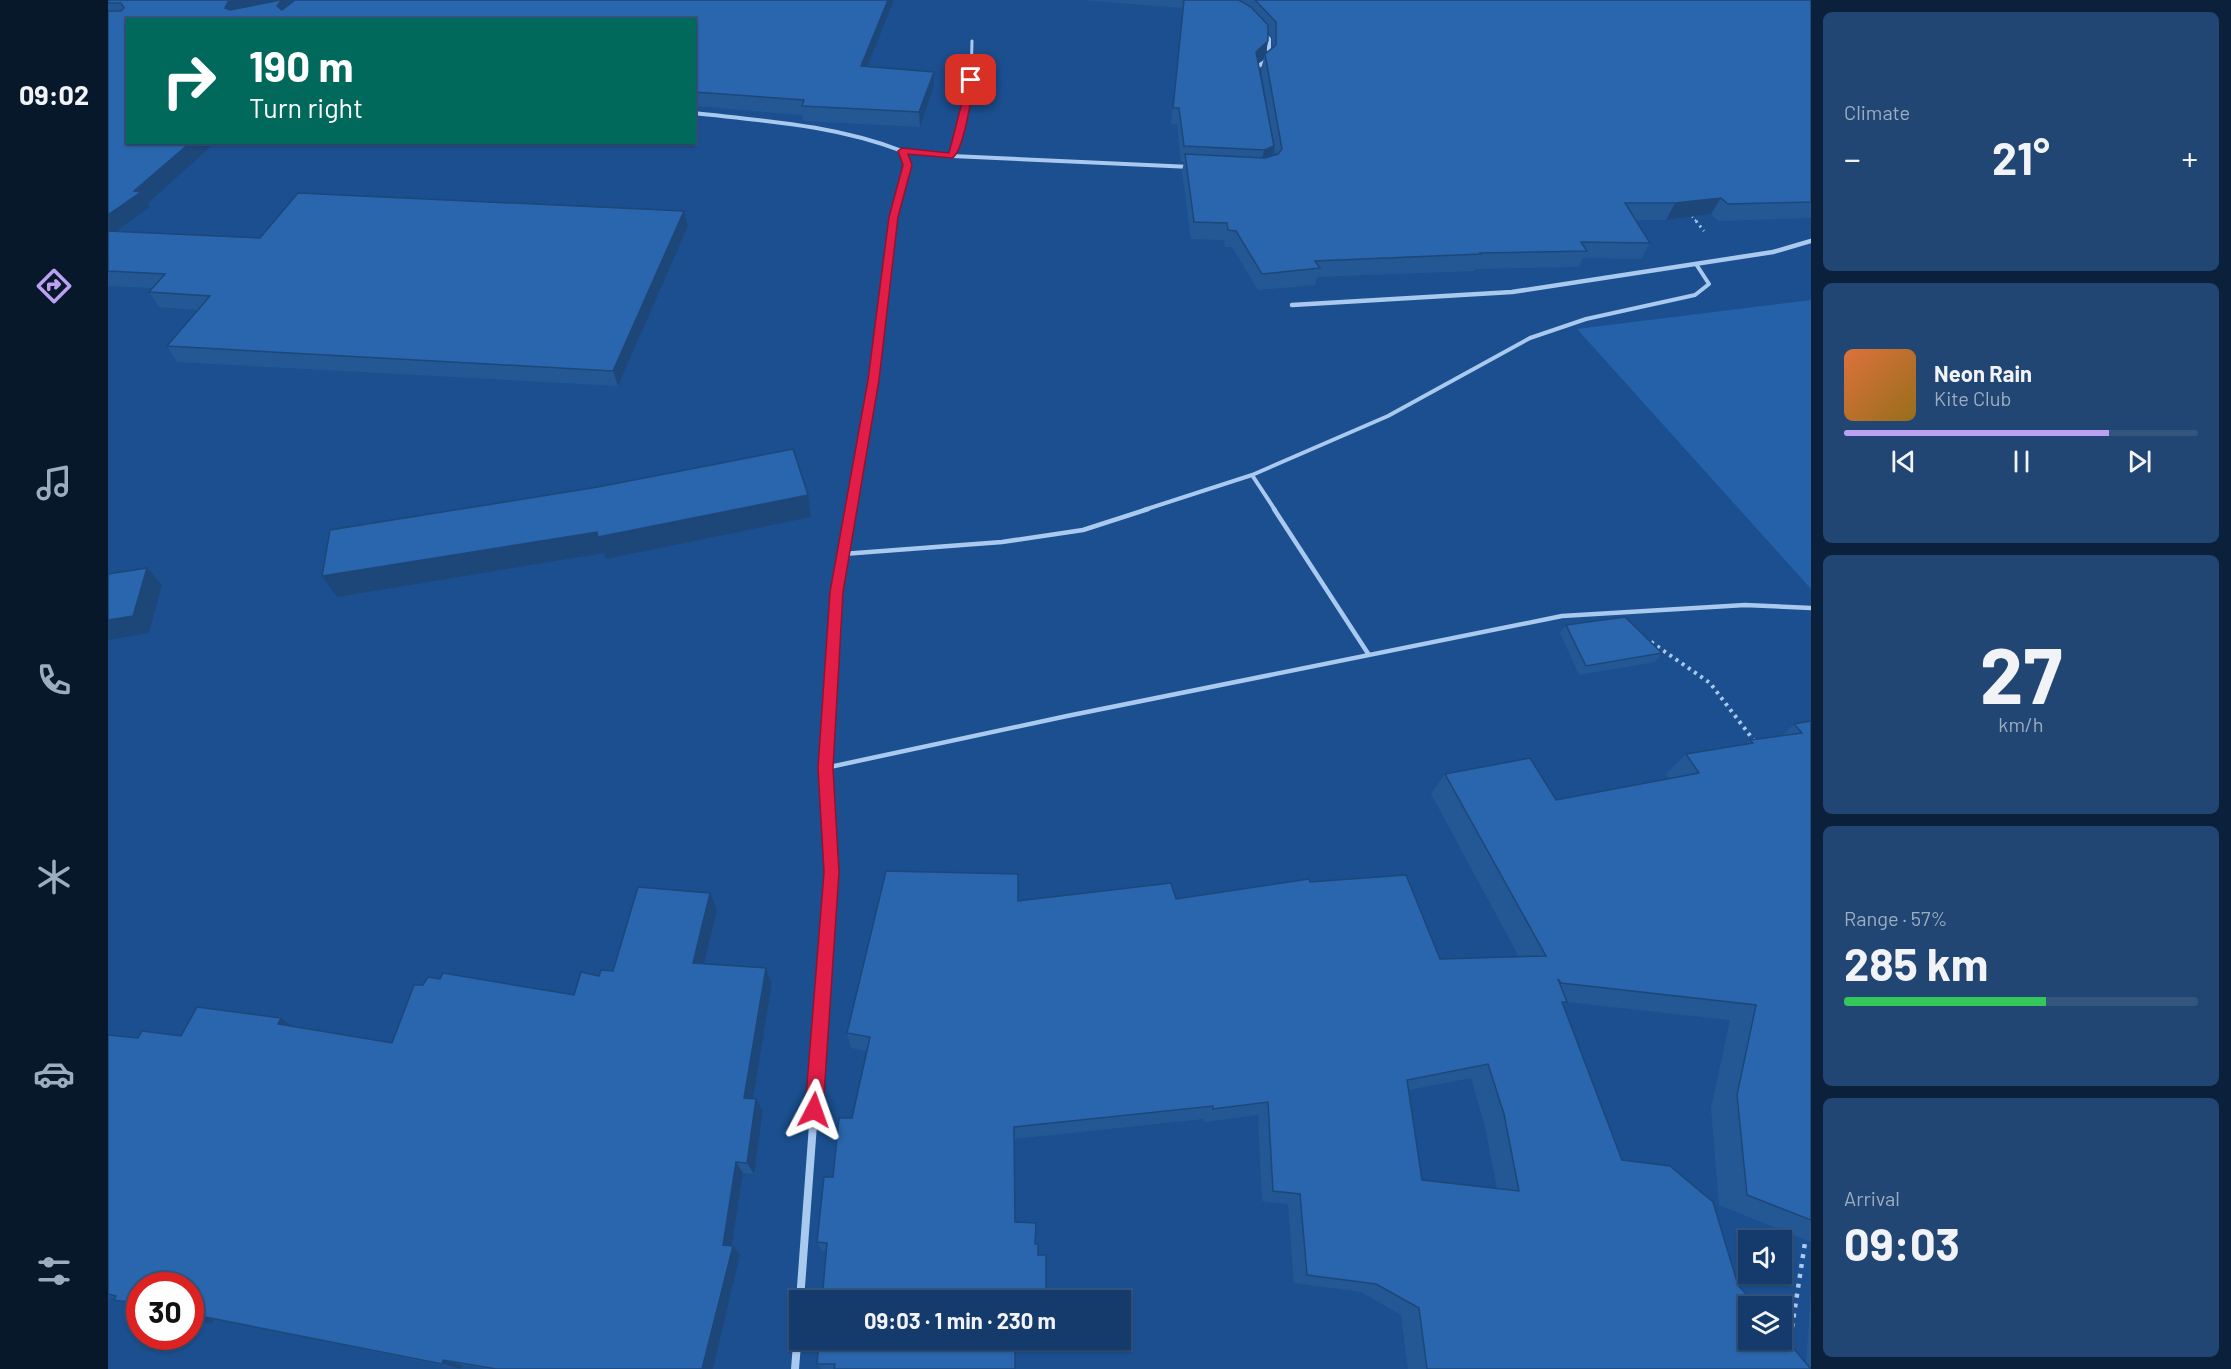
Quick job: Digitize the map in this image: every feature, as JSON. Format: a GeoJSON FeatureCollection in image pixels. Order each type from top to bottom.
{"type":"FeatureCollection","features":[{"type":"Feature","properties":{"kind":"street"},"geometry":{"type":"LineString","coordinates":[[1257,27],[1269,39],[1269,59],[1257,67],[1257,78]]}},
{"type":"Feature","properties":{"kind":"street"},"geometry":{"type":"LineString","coordinates":[[696,113],[847,131],[879,140],[902,151],[952,156],[1202,167]]}},
{"type":"Feature","properties":{"kind":"street"},"geometry":{"type":"LineString","coordinates":[[801,1290],[832,872],[825,768],[836,592],[873,380],[894,217],[908,165],[902,151]]}},
{"type":"Feature","properties":{"kind":"street"},"geometry":{"type":"LineString","coordinates":[[1292,305],[1512,292],[1773,252],[1811,240]]}},
{"type":"Feature","properties":{"kind":"street"},"geometry":{"type":"LineString","coordinates":[[795,1369],[797,1350]]}},
{"type":"Feature","properties":{"kind":"lane"},"geometry":{"type":"LineString","coordinates":[[952,156],[971,80],[972,41]]}},
{"type":"Feature","properties":{"kind":"lane"},"geometry":{"type":"LineString","coordinates":[[843,554],[1002,542],[1083,530],[1252,475],[1388,416],[1530,338],[1586,319],[1695,295],[1709,284],[1696,264]]}},
{"type":"Feature","properties":{"kind":"lane"},"geometry":{"type":"LineString","coordinates":[[1252,475],[1369,655]]}},
{"type":"Feature","properties":{"kind":"lane"},"geometry":{"type":"LineString","coordinates":[[825,768],[1056,718],[1562,616],[1745,605],[1811,608]]}},
{"type":"Feature","properties":{"kind":"path"},"geometry":{"type":"LineString","coordinates":[[1687,210],[1727,259]]}},
{"type":"Feature","properties":{"kind":"path"},"geometry":{"type":"LineString","coordinates":[[1611,614],[1710,683],[1760,748]]}},
{"type":"Feature","properties":{"kind":"path"},"geometry":{"type":"LineString","coordinates":[[1787,1358],[1809,1224]]}},
{"type":"Feature","properties":{"kind":"shaded area"},"geometry":{"type":"Polygon","coordinates":[[[1811,300],[1811,589],[1577,329],[1811,300]]]}},
{"type":"Feature","properties":{"kind":"building"},"geometry":{"type":"Polygon","coordinates":[[[108,0],[240,0],[228,2],[225,8],[230,10],[282,0],[277,6],[282,10],[295,0],[888,0],[861,66],[934,72],[919,112],[802,106],[804,100],[696,92],[696,18],[126,18],[126,144],[189,144],[134,191],[141,192],[108,215],[108,11],[121,11],[124,8],[121,3],[108,3],[108,0]]]}},
{"type":"Feature","properties":{"kind":"building"},"geometry":{"type":"Polygon","coordinates":[[[1184,0],[1239,0],[1251,7],[1268,25],[1268,41],[1256,52],[1274,146],[1264,150],[1184,146],[1179,108],[1173,108],[1184,0]]]}},
{"type":"Feature","properties":{"kind":"building"},"geometry":{"type":"Polygon","coordinates":[[[1255,0],[1811,0],[1811,202],[1728,204],[1721,198],[1675,203],[1625,203],[1650,243],[1581,242],[1587,251],[1480,253],[1315,261],[1320,268],[1262,274],[1236,231],[1228,230],[1227,223],[1194,222],[1185,154],[1265,158],[1278,154],[1282,149],[1265,54],[1276,45],[1276,22],[1255,0]]]}},
{"type":"Feature","properties":{"kind":"building"},"geometry":{"type":"Polygon","coordinates":[[[298,193],[684,211],[613,371],[167,346],[210,296],[149,292],[165,274],[108,271],[108,231],[260,238],[298,193]]]}},
{"type":"Feature","properties":{"kind":"building"},"geometry":{"type":"Polygon","coordinates":[[[793,449],[808,495],[598,537],[597,532],[322,576],[330,530],[598,487],[793,449]]]}},
{"type":"Feature","properties":{"kind":"building"},"geometry":{"type":"Polygon","coordinates":[[[147,568],[133,616],[108,620],[108,574],[147,568]]]}},
{"type":"Feature","properties":{"kind":"building"},"geometry":{"type":"Polygon","coordinates":[[[1625,617],[1662,653],[1586,666],[1566,625],[1625,617]]]}},
{"type":"Feature","properties":{"kind":"building"},"geometry":{"type":"Polygon","coordinates":[[[1811,721],[1811,1220],[1747,1195],[1737,1095],[1756,1005],[1561,983],[1558,979],[1567,1002],[1562,1002],[1622,1160],[1670,1166],[1713,1202],[1738,1285],[1748,1296],[1738,1296],[1738,1350],[1792,1350],[1792,1347],[1811,1369],[1427,1369],[1419,1308],[1376,1284],[1307,1275],[1300,1194],[1273,1191],[1268,1102],[1014,1127],[1015,1222],[1036,1223],[1035,1244],[1038,1244],[1038,1255],[1046,1255],[1046,1290],[823,1290],[827,1243],[817,1242],[824,1177],[833,1177],[839,1118],[852,1118],[870,1037],[847,1033],[886,871],[1018,874],[1018,901],[1171,883],[1176,899],[1309,879],[1310,882],[1406,875],[1440,959],[1546,956],[1445,774],[1530,758],[1556,800],[1699,773],[1686,754],[1753,743],[1750,740],[1802,733],[1794,724],[1811,721]],[[1488,1064],[1407,1080],[1422,1180],[1519,1191],[1504,1114],[1488,1064]]]}},
{"type":"Feature","properties":{"kind":"building"},"geometry":{"type":"Polygon","coordinates":[[[638,887],[710,893],[693,963],[766,968],[744,1098],[756,1099],[747,1163],[736,1162],[723,1245],[733,1246],[702,1369],[496,1369],[443,1360],[442,1364],[204,1317],[204,1272],[126,1272],[126,1302],[114,1300],[116,1296],[108,1294],[108,1035],[138,1038],[142,1031],[181,1036],[197,1007],[281,1018],[278,1024],[392,1043],[414,985],[423,985],[428,977],[440,979],[443,973],[574,995],[581,972],[599,976],[601,970],[613,971],[638,887]]]}},
{"type":"Feature","properties":{"kind":"building"},"geometry":{"type":"Polygon","coordinates":[[[818,1350],[1015,1350],[1015,1369],[834,1369],[835,1364],[817,1364],[818,1350]]]}},
{"type":"Feature","properties":{"kind":"route"},"geometry":{"type":"LineString","coordinates":[[814,1110],[832,872],[825,768],[836,592],[873,380],[894,217],[908,165],[902,151],[952,156],[971,80]]}}]}
